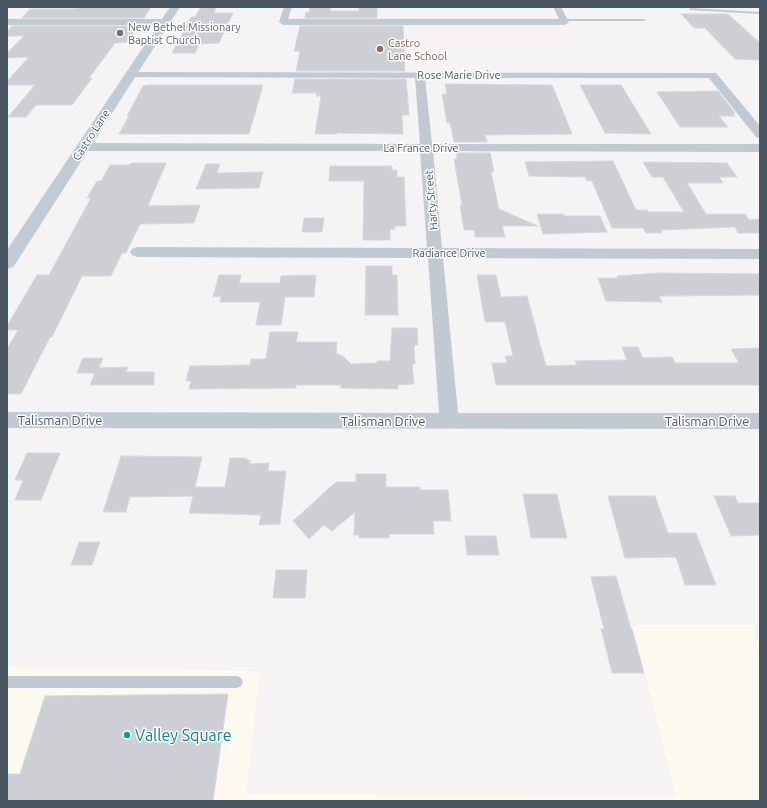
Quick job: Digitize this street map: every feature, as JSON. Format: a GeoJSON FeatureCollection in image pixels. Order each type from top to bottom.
{"type":"FeatureCollection","features":[{"type":"Feature","properties":{"kind":"street","name":"Castro Lane"},"geometry":{"type":"LineString","coordinates":[[7,263],[175,7]]}},
{"type":"Feature","properties":{"kind":"street"},"geometry":{"type":"LineString","coordinates":[[288,7],[283,22],[394,18],[565,21]]}},
{"type":"Feature","properties":{"kind":"street"},"geometry":{"type":"LineString","coordinates":[[557,7],[565,21]]}},
{"type":"Feature","properties":{"kind":"street"},"geometry":{"type":"LineString","coordinates":[[7,22],[165,22]]}},
{"type":"Feature","properties":{"kind":"street","name":"Rose Marie Drive"},"geometry":{"type":"LineString","coordinates":[[130,75],[712,75],[760,134]]}},
{"type":"Feature","properties":{"kind":"street","name":"Harty Street"},"geometry":{"type":"LineString","coordinates":[[420,75],[449,421]]}},
{"type":"Feature","properties":{"kind":"street","name":"La France Drive"},"geometry":{"type":"LineString","coordinates":[[83,147],[760,148]]}},
{"type":"Feature","properties":{"kind":"street","name":"Radiance Drive"},"geometry":{"type":"LineString","coordinates":[[137,252],[760,254]]}},
{"type":"Feature","properties":{"kind":"street","name":"Talisman Drive"},"geometry":{"type":"LineString","coordinates":[[7,420],[760,421]]}},
{"type":"Feature","properties":{"kind":"lane"},"geometry":{"type":"LineString","coordinates":[[690,9],[760,13]]}},
{"type":"Feature","properties":{"kind":"lane"},"geometry":{"type":"LineString","coordinates":[[565,21],[644,20]]}},
{"type":"Feature","properties":{"kind":"lane"},"geometry":{"type":"LineString","coordinates":[[7,682],[237,682]]}},
{"type":"Feature","properties":{"kind":"shaded area"},"geometry":{"type":"Polygon","coordinates":[[[632,625],[752,625],[760,646],[760,801],[7,801],[7,666],[260,671],[246,794],[676,795],[632,625]]]}},
{"type":"Feature","properties":{"kind":"building"},"geometry":{"type":"Polygon","coordinates":[[[89,7],[151,7],[144,18],[22,18],[30,9],[73,9],[89,7]]]}},
{"type":"Feature","properties":{"kind":"building"},"geometry":{"type":"Polygon","coordinates":[[[201,7],[216,7],[214,13],[233,13],[219,43],[199,44],[195,53],[172,53],[191,17],[195,17],[201,7]]]}},
{"type":"Feature","properties":{"kind":"building"},"geometry":{"type":"Polygon","coordinates":[[[310,7],[331,7],[330,11],[359,11],[359,7],[377,7],[377,18],[305,18],[306,12],[309,12],[310,7]]]}},
{"type":"Feature","properties":{"kind":"building"},"geometry":{"type":"Polygon","coordinates":[[[681,14],[728,14],[760,43],[760,60],[735,59],[705,28],[694,28],[681,14]]]}},
{"type":"Feature","properties":{"kind":"building"},"geometry":{"type":"Polygon","coordinates":[[[12,26],[138,26],[127,42],[115,43],[89,78],[92,78],[72,105],[36,105],[26,117],[8,117],[35,85],[7,85],[7,81],[29,57],[7,58],[7,53],[24,36],[7,36],[7,32],[12,26]]]}},
{"type":"Feature","properties":{"kind":"building"},"geometry":{"type":"Polygon","coordinates":[[[300,26],[403,26],[405,71],[296,71],[300,51],[294,51],[300,26]]]}},
{"type":"Feature","properties":{"kind":"building"},"geometry":{"type":"Polygon","coordinates":[[[295,79],[406,79],[409,115],[402,115],[403,134],[315,134],[321,96],[316,96],[317,93],[292,93],[295,79]]]}},
{"type":"Feature","properties":{"kind":"building"},"geometry":{"type":"Polygon","coordinates":[[[445,84],[552,85],[572,134],[485,135],[487,142],[454,142],[450,123],[447,123],[442,94],[447,94],[445,84]]]}},
{"type":"Feature","properties":{"kind":"building"},"geometry":{"type":"Polygon","coordinates":[[[263,85],[249,134],[119,134],[143,86],[263,85]]]}},
{"type":"Feature","properties":{"kind":"building"},"geometry":{"type":"Polygon","coordinates":[[[580,85],[621,85],[651,134],[605,133],[580,85]]]}},
{"type":"Feature","properties":{"kind":"building"},"geometry":{"type":"Polygon","coordinates":[[[718,91],[735,113],[733,113],[735,116],[719,116],[728,127],[680,127],[657,92],[718,91]]]}},
{"type":"Feature","properties":{"kind":"building"},"geometry":{"type":"Polygon","coordinates":[[[456,153],[490,153],[494,172],[491,172],[499,209],[538,226],[502,226],[505,237],[475,237],[474,230],[464,230],[460,205],[462,205],[454,159],[457,159],[456,153]]]}},
{"type":"Feature","properties":{"kind":"building"},"geometry":{"type":"Polygon","coordinates":[[[613,161],[636,210],[647,210],[648,212],[684,212],[663,177],[652,177],[643,162],[727,163],[737,177],[719,177],[723,183],[687,183],[706,214],[745,214],[749,220],[760,219],[760,233],[738,233],[735,227],[661,230],[662,233],[646,233],[643,228],[612,228],[592,181],[587,181],[585,177],[529,176],[525,162],[613,161]]]}},
{"type":"Feature","properties":{"kind":"building"},"geometry":{"type":"Polygon","coordinates":[[[131,163],[166,163],[148,206],[200,205],[194,223],[140,224],[126,253],[122,253],[111,276],[82,276],[52,337],[50,337],[21,394],[7,394],[7,349],[18,330],[7,330],[7,326],[37,275],[49,275],[91,198],[87,198],[97,181],[101,181],[110,165],[129,165],[131,163]]]}},
{"type":"Feature","properties":{"kind":"building"},"geometry":{"type":"Polygon","coordinates":[[[206,164],[220,164],[217,173],[263,172],[259,188],[196,189],[206,164]]]}},
{"type":"Feature","properties":{"kind":"building"},"geometry":{"type":"Polygon","coordinates":[[[330,166],[392,166],[392,170],[397,170],[397,177],[404,177],[406,226],[395,226],[395,229],[390,229],[390,240],[363,240],[364,181],[329,181],[330,166]]]}},
{"type":"Feature","properties":{"kind":"building"},"geometry":{"type":"Polygon","coordinates":[[[537,214],[600,216],[607,232],[543,234],[537,214]]]}},
{"type":"Feature","properties":{"kind":"building"},"geometry":{"type":"Polygon","coordinates":[[[304,218],[324,218],[322,232],[302,232],[304,218]]]}},
{"type":"Feature","properties":{"kind":"building"},"geometry":{"type":"Polygon","coordinates":[[[366,266],[392,266],[392,275],[397,275],[398,315],[365,315],[366,266]]]}},
{"type":"Feature","properties":{"kind":"building"},"geometry":{"type":"Polygon","coordinates":[[[658,273],[760,274],[760,295],[659,296],[662,302],[606,301],[598,278],[618,278],[617,276],[658,273]]]}},
{"type":"Feature","properties":{"kind":"building"},"geometry":{"type":"Polygon","coordinates":[[[219,275],[241,275],[239,283],[280,283],[281,276],[316,275],[314,297],[285,297],[281,325],[256,325],[260,302],[220,302],[221,296],[213,297],[219,275]]]}},
{"type":"Feature","properties":{"kind":"building"},"geometry":{"type":"Polygon","coordinates":[[[477,275],[496,275],[501,297],[527,296],[546,366],[577,365],[575,361],[627,360],[622,347],[638,347],[643,358],[672,357],[675,363],[739,363],[731,349],[760,348],[760,385],[496,385],[492,363],[507,363],[505,356],[513,356],[505,322],[485,322],[477,275]]]}},
{"type":"Feature","properties":{"kind":"building"},"geometry":{"type":"Polygon","coordinates":[[[392,328],[417,328],[418,345],[414,345],[415,364],[412,364],[414,384],[398,385],[398,389],[341,388],[341,385],[296,385],[296,388],[189,389],[191,381],[186,381],[190,366],[250,365],[251,359],[266,359],[270,332],[298,332],[296,342],[337,342],[336,353],[344,357],[351,364],[390,361],[392,328]]]}},
{"type":"Feature","properties":{"kind":"building"},"geometry":{"type":"Polygon","coordinates":[[[83,358],[103,358],[99,368],[128,367],[126,372],[154,372],[154,385],[90,385],[95,373],[77,373],[83,358]]]}},
{"type":"Feature","properties":{"kind":"building"},"geometry":{"type":"Polygon","coordinates":[[[27,453],[60,453],[41,500],[15,500],[23,480],[15,480],[27,453]]]}},
{"type":"Feature","properties":{"kind":"building"},"geometry":{"type":"Polygon","coordinates":[[[121,456],[202,457],[195,487],[225,487],[230,458],[247,458],[246,460],[250,460],[250,464],[269,463],[268,471],[286,471],[280,524],[259,525],[261,515],[189,513],[193,496],[130,497],[126,512],[103,512],[121,456]]]}},
{"type":"Feature","properties":{"kind":"building"},"geometry":{"type":"Polygon","coordinates":[[[356,474],[386,474],[386,487],[420,487],[420,490],[448,490],[451,521],[433,521],[434,534],[389,534],[389,538],[359,538],[359,535],[354,535],[355,512],[332,531],[324,525],[309,539],[293,521],[336,482],[356,482],[356,474]]]}},
{"type":"Feature","properties":{"kind":"building"},"geometry":{"type":"Polygon","coordinates":[[[523,494],[557,494],[567,538],[531,538],[523,494]]]}},
{"type":"Feature","properties":{"kind":"building"},"geometry":{"type":"Polygon","coordinates":[[[608,496],[655,496],[668,533],[696,533],[716,585],[685,585],[676,557],[625,558],[608,496]]]}},
{"type":"Feature","properties":{"kind":"building"},"geometry":{"type":"Polygon","coordinates":[[[714,496],[735,496],[738,503],[760,503],[760,535],[731,536],[714,496]]]}},
{"type":"Feature","properties":{"kind":"building"},"geometry":{"type":"Polygon","coordinates":[[[465,536],[496,536],[499,555],[467,555],[465,536]]]}},
{"type":"Feature","properties":{"kind":"building"},"geometry":{"type":"Polygon","coordinates":[[[79,542],[100,542],[92,565],[71,565],[79,542]]]}},
{"type":"Feature","properties":{"kind":"building"},"geometry":{"type":"Polygon","coordinates":[[[276,570],[307,570],[305,598],[273,598],[276,570]]]}},
{"type":"Feature","properties":{"kind":"building"},"geometry":{"type":"Polygon","coordinates":[[[616,576],[644,673],[612,673],[601,629],[604,629],[591,577],[616,576]]]}},
{"type":"Feature","properties":{"kind":"building","name":"Valley Square"},"geometry":{"type":"Polygon","coordinates":[[[228,694],[213,801],[7,801],[7,774],[20,774],[45,696],[228,694]]]}},
{"type":"Feature","properties":{"kind":"place","name":"New Bethel Missionary Baptist Church"},"geometry":{"type":"Point","coordinates":[120,33]}},
{"type":"Feature","properties":{"kind":"place","name":"Castro Lane School"},"geometry":{"type":"Point","coordinates":[380,49]}},
{"type":"Feature","properties":{"kind":"place","name":"Valley Square"},"geometry":{"type":"Point","coordinates":[127,735]}}]}
